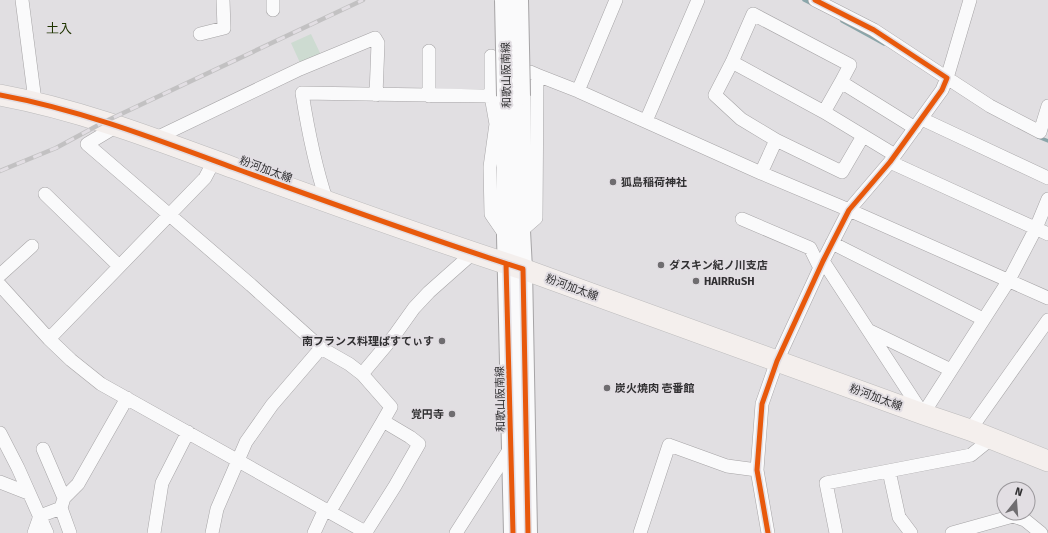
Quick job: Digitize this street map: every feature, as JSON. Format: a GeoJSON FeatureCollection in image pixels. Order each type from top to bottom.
{"type":"FeatureCollection","features":[{"type":"Feature","properties":{"kind":"main road","name":"和歌山阪南線"},"geometry":{"type":"LineString","coordinates":[[504,0],[506,96],[528,533]]}},
{"type":"Feature","properties":{"kind":"main road","name":"和歌山阪南線"},"geometry":{"type":"LineString","coordinates":[[506,96],[519,0]]}},
{"type":"Feature","properties":{"kind":"main road","name":"粉河加太線"},"geometry":{"type":"LineString","coordinates":[[0,96],[33,102],[117,126],[970,430],[1048,461]]}},
{"type":"Feature","properties":{"kind":"main road","name":"和歌山阪南線"},"geometry":{"type":"LineString","coordinates":[[513,533],[511,447],[515,267]]}},
{"type":"Feature","properties":{"kind":"street"},"geometry":{"type":"LineString","coordinates":[[22,0],[34,93],[33,102]]}},
{"type":"Feature","properties":{"kind":"street"},"geometry":{"type":"LineString","coordinates":[[200,34],[224,28],[223,0]]}},
{"type":"Feature","properties":{"kind":"street"},"geometry":{"type":"LineString","coordinates":[[578,91],[616,0]]}},
{"type":"Feature","properties":{"kind":"street"},"geometry":{"type":"LineString","coordinates":[[646,122],[698,0]]}},
{"type":"Feature","properties":{"kind":"street"},"geometry":{"type":"LineString","coordinates":[[815,0],[874,30],[990,106],[1044,134],[1048,106]]}},
{"type":"Feature","properties":{"kind":"street"},"geometry":{"type":"LineString","coordinates":[[768,533],[757,470],[762,404],[777,361],[821,265],[849,210],[893,159],[942,90],[947,78],[970,0]]}},
{"type":"Feature","properties":{"kind":"street"},"geometry":{"type":"LineString","coordinates":[[824,112],[842,82],[850,65],[753,14],[732,62],[715,95],[741,119],[776,140],[842,172],[863,136]]}},
{"type":"Feature","properties":{"kind":"street"},"geometry":{"type":"LineString","coordinates":[[154,139],[300,69],[375,38],[378,43],[376,95]]}},
{"type":"Feature","properties":{"kind":"street"},"geometry":{"type":"LineString","coordinates":[[429,51],[429,96]]}},
{"type":"Feature","properties":{"kind":"street"},"geometry":{"type":"LineString","coordinates":[[537,75],[536,218],[514,234],[490,214],[490,167],[496,124],[506,96],[491,56],[578,91],[1048,298]]}},
{"type":"Feature","properties":{"kind":"street"},"geometry":{"type":"LineString","coordinates":[[732,62],[824,112],[863,136],[893,159],[1048,234]]}},
{"type":"Feature","properties":{"kind":"street"},"geometry":{"type":"LineString","coordinates":[[842,82],[918,124],[1048,178]]}},
{"type":"Feature","properties":{"kind":"street"},"geometry":{"type":"LineString","coordinates":[[327,202],[310,141],[302,93],[506,96]]}},
{"type":"Feature","properties":{"kind":"street"},"geometry":{"type":"LineString","coordinates":[[117,126],[87,144],[251,285],[321,348],[349,364],[362,374],[391,407],[314,533]]}},
{"type":"Feature","properties":{"kind":"street"},"geometry":{"type":"LineString","coordinates":[[762,173],[776,140]]}},
{"type":"Feature","properties":{"kind":"street"},"geometry":{"type":"LineString","coordinates":[[49,339],[205,178],[214,161]]}},
{"type":"Feature","properties":{"kind":"street"},"geometry":{"type":"LineString","coordinates":[[45,194],[119,266]]}},
{"type":"Feature","properties":{"kind":"street"},"geometry":{"type":"LineString","coordinates":[[742,219],[810,248],[870,331],[923,414],[1009,280],[1036,228],[1048,199]]}},
{"type":"Feature","properties":{"kind":"street"},"geometry":{"type":"LineString","coordinates":[[832,243],[984,319]]}},
{"type":"Feature","properties":{"kind":"street"},"geometry":{"type":"LineString","coordinates":[[0,275],[32,246]]}},
{"type":"Feature","properties":{"kind":"street"},"geometry":{"type":"LineString","coordinates":[[362,374],[394,336],[414,308],[429,292],[473,253]]}},
{"type":"Feature","properties":{"kind":"street"},"geometry":{"type":"LineString","coordinates":[[0,285],[49,339],[71,360],[101,384],[366,532],[419,444],[383,421]]}},
{"type":"Feature","properties":{"kind":"street"},"geometry":{"type":"LineString","coordinates":[[970,430],[1048,320]]}},
{"type":"Feature","properties":{"kind":"street"},"geometry":{"type":"LineString","coordinates":[[870,331],[951,370]]}},
{"type":"Feature","properties":{"kind":"street"},"geometry":{"type":"LineString","coordinates":[[212,533],[217,509],[246,442],[272,405],[321,348]]}},
{"type":"Feature","properties":{"kind":"street"},"geometry":{"type":"LineString","coordinates":[[34,533],[40,516],[63,503],[78,484],[127,398]]}},
{"type":"Feature","properties":{"kind":"street"},"geometry":{"type":"LineString","coordinates":[[154,533],[162,483],[188,432]]}},
{"type":"Feature","properties":{"kind":"street"},"geometry":{"type":"LineString","coordinates":[[0,433],[18,468],[47,533]]}},
{"type":"Feature","properties":{"kind":"street"},"geometry":{"type":"LineString","coordinates":[[836,533],[826,483],[971,455],[992,438]]}},
{"type":"Feature","properties":{"kind":"street"},"geometry":{"type":"LineString","coordinates":[[640,533],[669,445],[727,466],[757,470]]}},
{"type":"Feature","properties":{"kind":"street"},"geometry":{"type":"LineString","coordinates":[[456,533],[511,447]]}},
{"type":"Feature","properties":{"kind":"street"},"geometry":{"type":"LineString","coordinates":[[43,449],[63,503],[70,533]]}},
{"type":"Feature","properties":{"kind":"street"},"geometry":{"type":"LineString","coordinates":[[889,471],[899,517],[911,533]]}},
{"type":"Feature","properties":{"kind":"street"},"geometry":{"type":"LineString","coordinates":[[0,482],[28,493]]}},
{"type":"Feature","properties":{"kind":"street"},"geometry":{"type":"LineString","coordinates":[[952,533],[1013,516],[1025,520],[1041,533]]}},
{"type":"Feature","properties":{"kind":"shaded area"},"geometry":{"type":"Polygon","coordinates":[[[311,34],[321,55],[301,65],[291,43],[311,34]]]}},
{"type":"Feature","properties":{"kind":"waterway"},"geometry":{"type":"LineString","coordinates":[[804,0],[812,4]]}},
{"type":"Feature","properties":{"kind":"waterway"},"geometry":{"type":"LineString","coordinates":[[842,21],[884,44]]}},
{"type":"Feature","properties":{"kind":"waterway"},"geometry":{"type":"LineString","coordinates":[[1038,137],[1048,141]]}},
{"type":"Feature","properties":{"kind":"railway"},"geometry":{"type":"LineString","coordinates":[[0,171],[56,148],[104,122],[363,0]]}},
{"type":"Feature","properties":{"kind":"cycle path"},"geometry":{"type":"LineString","coordinates":[[768,533],[757,470],[762,404],[777,361],[823,261],[849,210],[890,162],[942,90],[947,78],[874,30],[815,0]]}},
{"type":"Feature","properties":{"kind":"cycle path"},"geometry":{"type":"LineString","coordinates":[[0,95],[30,101],[90,117],[378,220],[523,269],[528,533]]}},
{"type":"Feature","properties":{"kind":"cycle path"},"geometry":{"type":"LineString","coordinates":[[506,264],[513,533]]}},
{"type":"Feature","properties":{"kind":"place","name":"狐島稲荷神社"},"geometry":{"type":"Point","coordinates":[613,182]}},
{"type":"Feature","properties":{"kind":"place","name":"ダスキン紀ノ川支店"},"geometry":{"type":"Point","coordinates":[661,265]}},
{"type":"Feature","properties":{"kind":"place","name":"HAIRRuSH"},"geometry":{"type":"Point","coordinates":[696,281]}},
{"type":"Feature","properties":{"kind":"place","name":"南フランス料理ぱすてぃす"},"geometry":{"type":"Point","coordinates":[442,341]}},
{"type":"Feature","properties":{"kind":"place","name":"炭火焼肉 壱番館"},"geometry":{"type":"Point","coordinates":[607,388]}},
{"type":"Feature","properties":{"kind":"place","name":"覚円寺"},"geometry":{"type":"Point","coordinates":[452,414]}},
{"type":"Feature","properties":{"kind":"district","name":"土入"},"geometry":{"type":"Point","coordinates":[59,28]}}]}
